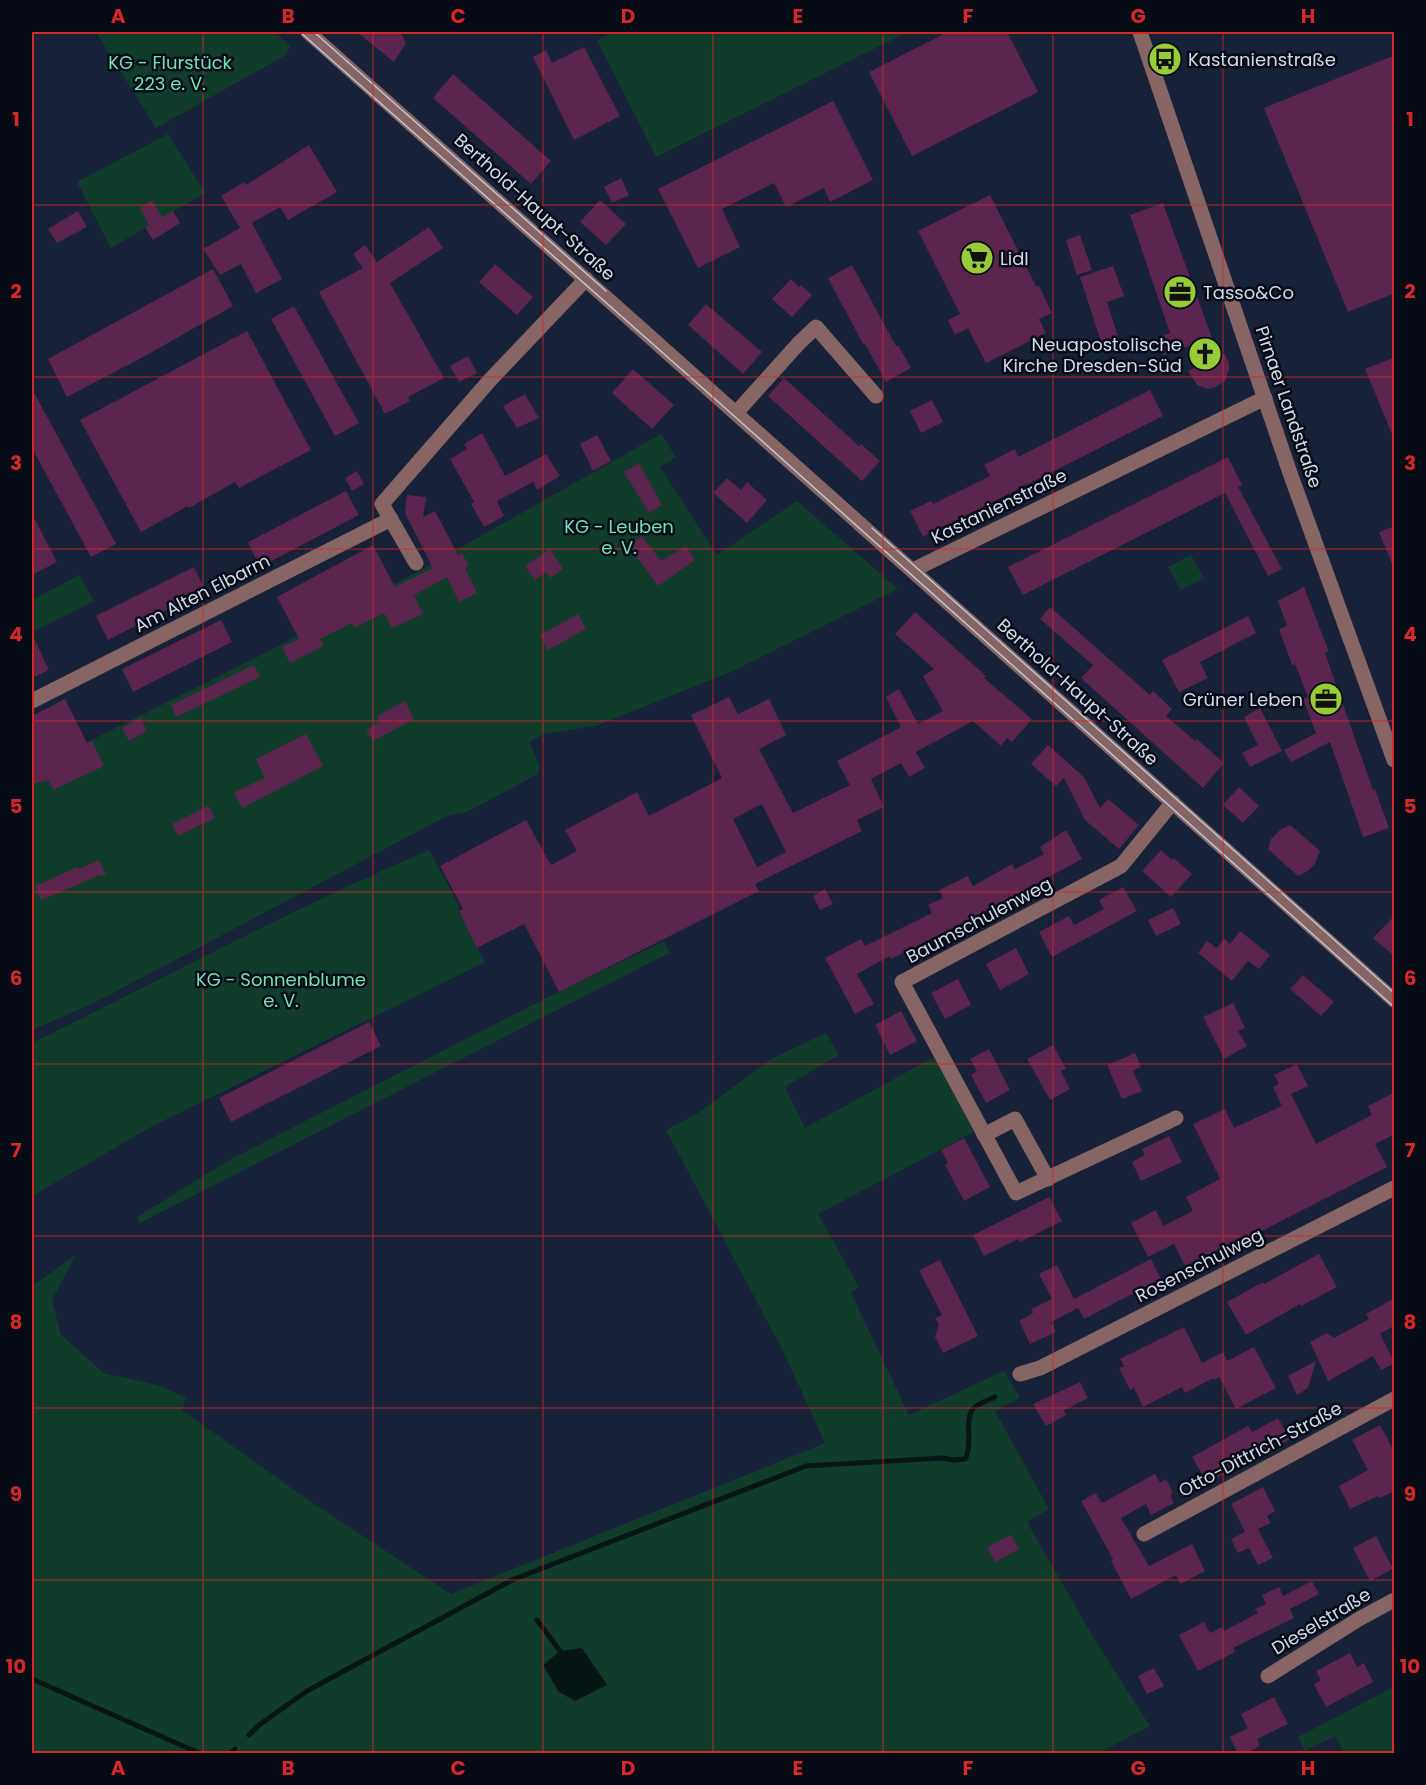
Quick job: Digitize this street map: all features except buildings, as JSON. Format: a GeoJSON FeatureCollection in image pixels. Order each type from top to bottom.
{"type":"FeatureCollection","features":[{"type":"Feature","properties":{"kind":"street","name":"Berthold-Haupt-Straße"},"geometry":{"type":"LineString","coordinates":[[308,32],[1395,1000]]}},
{"type":"Feature","properties":{"kind":"street","name":"Pirnaer Landstraße"},"geometry":{"type":"LineString","coordinates":[[1140,32],[1265,398],[1395,760]]}},
{"type":"Feature","properties":{"kind":"street"},"geometry":{"type":"LineString","coordinates":[[416,563],[382,504],[490,380],[586,279]]}},
{"type":"Feature","properties":{"kind":"street"},"geometry":{"type":"LineString","coordinates":[[736,413],[816,327],[876,396]]}},
{"type":"Feature","properties":{"kind":"street","name":"Kastanienstraße"},"geometry":{"type":"LineString","coordinates":[[913,570],[1265,398]]}},
{"type":"Feature","properties":{"kind":"street","name":"Am Alten Elbarm"},"geometry":{"type":"LineString","coordinates":[[32,701],[391,519]]}},
{"type":"Feature","properties":{"kind":"street","name":"Baumschulenweg"},"geometry":{"type":"LineString","coordinates":[[1173,802],[1121,866],[902,982],[1016,1193],[1176,1118]]}},
{"type":"Feature","properties":{"kind":"street"},"geometry":{"type":"LineString","coordinates":[[984,1135],[1015,1119],[1048,1179]]}},
{"type":"Feature","properties":{"kind":"street","name":"Rosenschulweg"},"geometry":{"type":"LineString","coordinates":[[1020,1374],[1040,1368],[1395,1188]]}},
{"type":"Feature","properties":{"kind":"street","name":"Otto-Dittrich-Straße"},"geometry":{"type":"LineString","coordinates":[[1144,1534],[1395,1399]]}},
{"type":"Feature","properties":{"kind":"street","name":"Dieselstraße"},"geometry":{"type":"LineString","coordinates":[[1268,1676],[1359,1619],[1395,1600]]}},
{"type":"Feature","properties":{"kind":"green space","name":"KG - Flurstück 223 e. V."},"geometry":{"type":"Polygon","coordinates":[[[101,32],[275,32],[290,46],[286,55],[156,128],[97,34],[101,32]]]}},
{"type":"Feature","properties":{"kind":"green space"},"geometry":{"type":"Polygon","coordinates":[[[614,32],[908,32],[656,157],[597,40],[614,32]]]}},
{"type":"Feature","properties":{"kind":"green space"},"geometry":{"type":"Polygon","coordinates":[[[168,134],[205,193],[111,248],[77,182],[168,134]]]}},
{"type":"Feature","properties":{"kind":"green space","name":"KG - Leuben e. V."},"geometry":{"type":"Polygon","coordinates":[[[661,434],[676,457],[660,467],[717,555],[797,501],[898,589],[733,671],[596,726],[544,734],[529,742],[540,766],[538,774],[467,812],[447,816],[96,1002],[32,1030],[32,770],[259,656],[428,566],[661,434]]]}},
{"type":"Feature","properties":{"kind":"green space"},"geometry":{"type":"Polygon","coordinates":[[[1191,555],[1204,578],[1181,590],[1168,567],[1191,555]]]}},
{"type":"Feature","properties":{"kind":"green space"},"geometry":{"type":"Polygon","coordinates":[[[79,575],[94,601],[32,632],[32,600],[79,575]]]}},
{"type":"Feature","properties":{"kind":"green space","name":"KG - Sonnenblume e. V."},"geometry":{"type":"Polygon","coordinates":[[[429,850],[459,905],[459,911],[485,962],[151,1127],[32,1196],[32,1043],[278,919],[429,850]]]}},
{"type":"Feature","properties":{"kind":"green space"},"geometry":{"type":"Polygon","coordinates":[[[664,941],[669,953],[140,1223],[137,1217],[231,1159],[552,995],[664,941]]]}},
{"type":"Feature","properties":{"kind":"green space"},"geometry":{"type":"Polygon","coordinates":[[[826,1033],[839,1055],[785,1087],[805,1128],[934,1057],[974,1132],[818,1214],[859,1287],[851,1293],[909,1415],[1004,1371],[1020,1398],[995,1411],[1049,1509],[1027,1522],[1096,1642],[1150,1726],[1097,1754],[32,1753],[32,1286],[76,1255],[52,1300],[61,1335],[104,1373],[161,1386],[186,1398],[182,1410],[304,1497],[451,1594],[825,1443],[785,1355],[666,1130],[698,1113],[771,1059],[826,1033]]]}},
{"type":"Feature","properties":{"kind":"green space"},"geometry":{"type":"Polygon","coordinates":[[[1394,1687],[1394,1753],[1344,1753],[1335,1736],[1305,1751],[1298,1737],[1394,1687]]]}},
{"type":"Feature","properties":{"kind":"shaded area"},"geometry":{"type":"Polygon","coordinates":[[[582,1648],[607,1685],[575,1701],[559,1692],[543,1665],[560,1651],[582,1648]]]}},
{"type":"Feature","properties":{"kind":"waterway"},"geometry":{"type":"LineString","coordinates":[[249,1735],[259,1725],[307,1691],[512,1580],[806,1466],[942,1458],[965,1459],[969,1446],[971,1413],[978,1405],[995,1397]]}},
{"type":"Feature","properties":{"kind":"waterway"},"geometry":{"type":"LineString","coordinates":[[537,1620],[560,1651]]}},
{"type":"Feature","properties":{"kind":"waterway"},"geometry":{"type":"LineString","coordinates":[[32,1679],[201,1754]]}},
{"type":"Feature","properties":{"kind":"waterway"},"geometry":{"type":"LineString","coordinates":[[230,1754],[235,1749]]}},
{"type":"Feature","properties":{"kind":"tram line"},"geometry":{"type":"LineString","coordinates":[[300,32],[724,407],[1394,1007]]}},
{"type":"Feature","properties":{"kind":"tram line"},"geometry":{"type":"LineString","coordinates":[[314,32],[606,291]]}},
{"type":"Feature","properties":{"kind":"tram line"},"geometry":{"type":"LineString","coordinates":[[872,528],[1394,993]]}},
{"type":"Feature","properties":{"kind":"place","name":"Kastanienstraße"},"geometry":{"type":"Point","coordinates":[1165,59]}},
{"type":"Feature","properties":{"kind":"place","name":"Lidl"},"geometry":{"type":"Point","coordinates":[977,258]}},
{"type":"Feature","properties":{"kind":"place","name":"Tasso&Co"},"geometry":{"type":"Point","coordinates":[1180,292]}},
{"type":"Feature","properties":{"kind":"place","name":"Neuapostolische Kirche Dresden-Süd"},"geometry":{"type":"Point","coordinates":[1205,354]}},
{"type":"Feature","properties":{"kind":"place","name":"Grüner Leben"},"geometry":{"type":"Point","coordinates":[1326,699]}}]}
